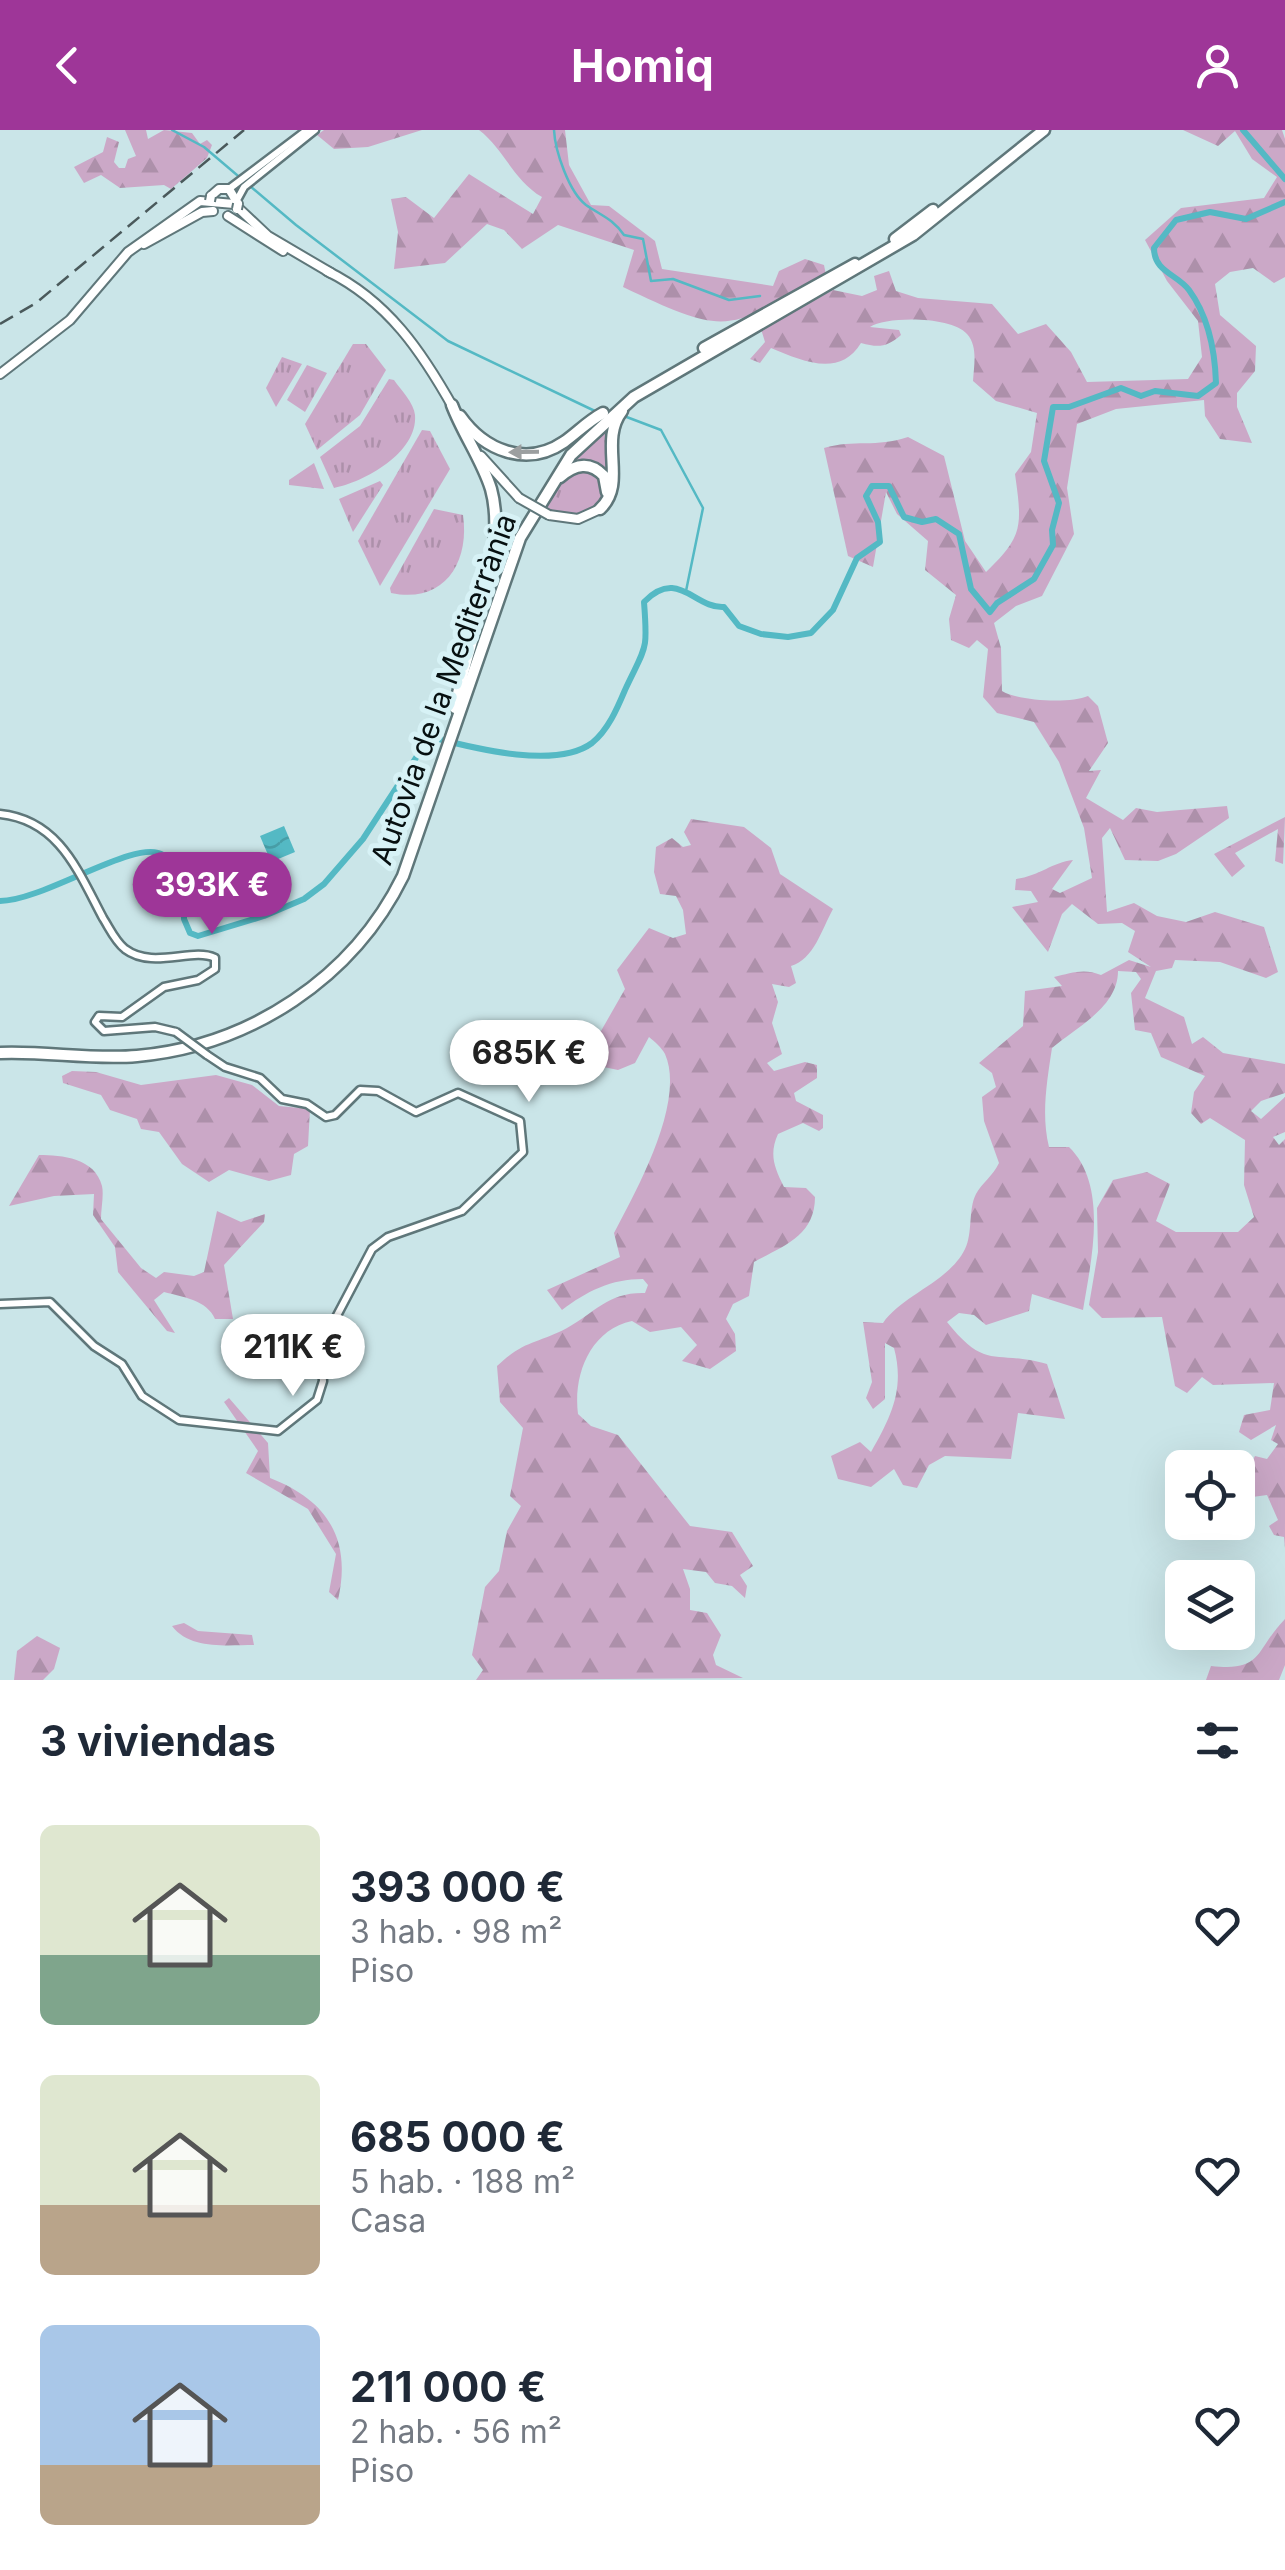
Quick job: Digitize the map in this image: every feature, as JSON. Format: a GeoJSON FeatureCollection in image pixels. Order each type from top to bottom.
{"type":"FeatureCollection","features":[{"type":"Feature","properties":{"kind":"highway","name":"Autovia de la Mediterrània"},"geometry":{"type":"LineString","coordinates":[[390,893],[505,557],[533,497],[570,446],[638,386],[846,273],[908,230],[1031,133],[1046,130]]}},
{"type":"Feature","properties":{"kind":"highway","name":"Autovia de la Mediterrània"},"geometry":{"type":"LineString","coordinates":[[0,1050],[155,1054],[205,1043],[248,1027],[298,998],[340,963],[390,893],[422,827],[470,664],[540,500],[592,432],[650,388],[749,327]]}},
{"type":"Feature","properties":{"kind":"highway"},"geometry":{"type":"LineString","coordinates":[[600,509],[613,485],[609,450],[614,424],[650,388]]}},
{"type":"Feature","properties":{"kind":"highway"},"geometry":{"type":"LineString","coordinates":[[452,405],[481,440],[518,454],[556,446],[603,413]]}},
{"type":"Feature","properties":{"kind":"highway"},"geometry":{"type":"LineString","coordinates":[[452,405],[490,487],[494,514],[470,664]]}},
{"type":"Feature","properties":{"kind":"highway"},"geometry":{"type":"LineString","coordinates":[[540,500],[568,470],[585,465],[597,469],[606,481],[608,492],[600,509]]}},
{"type":"Feature","properties":{"kind":"main road"},"geometry":{"type":"LineString","coordinates":[[0,377],[70,326],[139,248],[211,203],[218,189],[229,189],[240,224],[263,241],[331,272]]}},
{"type":"Feature","properties":{"kind":"main road"},"geometry":{"type":"LineString","coordinates":[[0,377],[64,325],[141,240],[193,204],[221,200],[242,210],[268,236],[369,297],[397,322],[487,464],[519,498],[548,515],[578,518],[600,509]]}},
{"type":"Feature","properties":{"kind":"main road"},"geometry":{"type":"LineString","coordinates":[[141,240],[211,203],[235,208]]}},
{"type":"Feature","properties":{"kind":"street"},"geometry":{"type":"LineString","coordinates":[[229,189],[307,130]]}},
{"type":"Feature","properties":{"kind":"street"},"geometry":{"type":"LineString","coordinates":[[235,208],[248,184],[316,130]]}},
{"type":"Feature","properties":{"kind":"street"},"geometry":{"type":"LineString","coordinates":[[0,814],[20,817],[56,836],[114,937],[128,952],[148,958],[215,958],[216,970],[203,978],[164,987],[126,1016],[100,1016],[95,1022],[104,1031],[155,1026],[176,1032],[225,1067],[260,1078],[282,1099],[307,1104],[326,1118],[360,1090],[378,1091],[416,1112],[462,1094],[519,1120],[523,1152],[462,1211],[388,1237],[372,1249],[332,1325],[322,1356],[323,1381],[317,1400],[278,1430],[179,1420],[141,1394],[122,1364],[94,1346],[50,1302],[0,1304]]}},
{"type":"Feature","properties":{"kind":"green space"},"geometry":{"type":"Polygon","coordinates":[[[125,130],[146,130],[148,139],[164,130],[192,133],[200,144],[207,140],[212,145],[207,158],[171,189],[164,185],[120,188],[101,175],[84,183],[74,167],[103,152],[107,137],[119,142],[114,162],[119,168],[125,168],[128,159],[136,156],[125,130]]]}},
{"type":"Feature","properties":{"kind":"green space"},"geometry":{"type":"Polygon","coordinates":[[[324,130],[422,130],[368,147],[334,149],[317,135],[324,130]]]}},
{"type":"Feature","properties":{"kind":"green space"},"geometry":{"type":"Polygon","coordinates":[[[479,130],[565,130],[569,165],[591,205],[609,206],[655,241],[662,269],[773,286],[779,271],[805,259],[824,265],[826,275],[767,308],[727,321],[685,314],[623,287],[634,250],[558,225],[522,249],[504,230],[487,224],[445,263],[394,269],[398,232],[391,199],[406,197],[434,218],[469,174],[533,214],[542,197],[523,182],[479,130]]]}},
{"type":"Feature","properties":{"kind":"green space"},"geometry":{"type":"Polygon","coordinates":[[[1183,130],[1282,130],[1285,139],[1285,277],[1274,283],[1253,268],[1230,272],[1215,284],[1220,315],[1256,346],[1255,371],[1237,393],[1237,407],[1252,443],[1220,439],[1205,416],[1204,400],[1116,409],[1077,424],[1067,488],[1074,534],[1042,596],[1016,606],[994,623],[1001,648],[1002,691],[1044,700],[1088,696],[1098,706],[1108,743],[1089,771],[1101,770],[1086,798],[1123,820],[1136,808],[1157,812],[1227,806],[1229,818],[1176,854],[1158,861],[1125,860],[1110,828],[1102,838],[1107,912],[1134,903],[1157,916],[1186,922],[1215,912],[1264,927],[1278,972],[1266,978],[1220,962],[1175,960],[1172,968],[1156,971],[1145,998],[1184,1017],[1192,1044],[1203,1037],[1223,1053],[1285,1064],[1285,1093],[1261,1101],[1251,1111],[1261,1119],[1285,1097],[1285,1132],[1273,1137],[1279,1145],[1285,1139],[1285,1548],[1284,1537],[1274,1535],[1269,1526],[1278,1520],[1267,1495],[1255,1497],[1255,1456],[1267,1459],[1278,1444],[1271,1440],[1276,1425],[1251,1440],[1239,1432],[1244,1415],[1270,1410],[1274,1383],[1213,1385],[1202,1377],[1187,1393],[1175,1386],[1162,1317],[1102,1318],[1089,1305],[1098,1252],[1097,1208],[1113,1180],[1147,1172],[1170,1184],[1156,1221],[1176,1232],[1238,1232],[1254,1217],[1244,1185],[1245,1140],[1210,1118],[1201,1124],[1191,1113],[1194,1092],[1205,1076],[1161,1057],[1151,1033],[1135,1030],[1131,993],[1141,979],[1136,972],[1118,971],[1104,1006],[1052,1048],[1045,1110],[1049,1147],[1069,1147],[1081,1163],[1093,1203],[1093,1247],[1083,1310],[1032,1294],[1029,1311],[986,1325],[974,1315],[959,1313],[947,1322],[982,1353],[1047,1364],[1065,1419],[1018,1413],[1011,1459],[945,1456],[929,1465],[917,1488],[903,1485],[894,1469],[871,1487],[838,1479],[831,1456],[860,1442],[871,1452],[890,1415],[897,1390],[894,1348],[885,1343],[885,1399],[873,1409],[866,1398],[872,1382],[863,1322],[883,1323],[958,1261],[967,1243],[976,1194],[999,1163],[984,1121],[982,1097],[996,1087],[992,1073],[979,1063],[1023,1026],[1025,991],[1062,986],[1054,977],[1072,973],[1101,975],[1129,960],[1151,967],[1128,952],[1135,931],[1122,923],[1098,924],[1072,904],[1062,914],[1048,952],[1012,907],[1038,902],[1031,891],[1015,890],[1016,879],[1059,863],[1073,860],[1052,889],[1060,893],[1092,878],[1084,828],[1059,762],[1034,722],[997,713],[983,697],[988,649],[977,640],[969,648],[951,640],[949,619],[956,595],[925,570],[928,541],[897,514],[886,492],[873,567],[848,556],[824,448],[908,437],[944,456],[965,541],[986,572],[1014,539],[1019,518],[1015,474],[1031,452],[1037,413],[996,401],[973,381],[975,356],[967,334],[934,321],[878,323],[870,327],[899,330],[901,335],[883,345],[861,343],[852,354],[831,363],[808,361],[771,348],[760,363],[750,359],[765,342],[761,329],[833,290],[862,296],[877,290],[874,276],[889,271],[896,291],[918,298],[992,304],[1018,334],[1046,324],[1071,352],[1087,382],[1188,379],[1202,357],[1198,321],[1167,281],[1145,240],[1181,208],[1264,198],[1277,177],[1252,159],[1235,131],[1218,146],[1183,130]]]}},
{"type":"Feature","properties":{"kind":"green space"},"geometry":{"type":"Polygon","coordinates":[[[353,344],[366,344],[386,370],[360,415],[317,450],[305,424],[353,344]]]}},
{"type":"Feature","properties":{"kind":"green space"},"geometry":{"type":"Polygon","coordinates":[[[282,357],[302,364],[276,407],[266,388],[282,357]]]}},
{"type":"Feature","properties":{"kind":"green space"},"geometry":{"type":"Polygon","coordinates":[[[307,365],[327,373],[305,412],[287,400],[307,365]]]}},
{"type":"Feature","properties":{"kind":"green space"},"geometry":{"type":"Polygon","coordinates":[[[389,379],[394,380],[414,410],[414,429],[408,442],[387,464],[334,488],[320,457],[360,426],[389,379]]]}},
{"type":"Feature","properties":{"kind":"green space"},"geometry":{"type":"Polygon","coordinates":[[[609,423],[606,450],[610,480],[594,463],[570,464],[609,423]]]}},
{"type":"Feature","properties":{"kind":"green space"},"geometry":{"type":"Polygon","coordinates":[[[422,430],[430,431],[450,469],[380,586],[358,541],[422,430]]]}},
{"type":"Feature","properties":{"kind":"green space"},"geometry":{"type":"Polygon","coordinates":[[[314,463],[324,489],[289,485],[289,480],[314,463]]]}},
{"type":"Feature","properties":{"kind":"green space"},"geometry":{"type":"Polygon","coordinates":[[[585,468],[598,474],[604,492],[595,507],[566,517],[542,509],[566,477],[585,468]]]}},
{"type":"Feature","properties":{"kind":"green space"},"geometry":{"type":"Polygon","coordinates":[[[380,481],[383,485],[353,532],[339,499],[380,481]]]}},
{"type":"Feature","properties":{"kind":"green space"},"geometry":{"type":"Polygon","coordinates":[[[434,509],[463,515],[464,533],[457,564],[438,586],[425,592],[391,593],[390,588],[434,509]]]}},
{"type":"Feature","properties":{"kind":"green space"},"geometry":{"type":"Polygon","coordinates":[[[1285,817],[1283,864],[1275,861],[1278,829],[1235,853],[1245,866],[1232,877],[1214,854],[1285,817]]]}},
{"type":"Feature","properties":{"kind":"green space"},"geometry":{"type":"Polygon","coordinates":[[[691,819],[744,827],[771,848],[780,874],[833,909],[811,951],[791,966],[796,983],[789,987],[772,984],[778,1002],[772,1023],[782,1054],[767,1063],[774,1071],[805,1062],[817,1065],[817,1078],[794,1093],[796,1101],[823,1115],[823,1128],[819,1131],[803,1123],[778,1134],[774,1148],[784,1187],[806,1188],[815,1197],[814,1210],[795,1238],[754,1262],[749,1296],[733,1304],[726,1319],[735,1334],[736,1351],[710,1369],[682,1361],[697,1345],[681,1327],[650,1332],[632,1321],[617,1326],[595,1344],[582,1370],[577,1399],[578,1414],[591,1426],[618,1435],[690,1526],[732,1532],[753,1566],[740,1575],[747,1586],[745,1598],[732,1586],[715,1583],[706,1572],[683,1569],[690,1589],[690,1610],[707,1613],[721,1635],[713,1655],[716,1665],[743,1678],[476,1680],[483,1670],[472,1655],[485,1587],[499,1571],[507,1531],[521,1506],[510,1496],[523,1428],[500,1402],[497,1366],[515,1351],[567,1328],[612,1299],[645,1293],[648,1285],[643,1279],[610,1284],[562,1310],[547,1290],[620,1257],[614,1233],[645,1171],[664,1121],[670,1074],[665,1054],[649,1037],[635,1063],[618,1070],[551,1056],[556,1038],[587,1028],[601,1031],[625,989],[617,970],[649,928],[673,938],[686,934],[683,910],[676,896],[660,894],[654,872],[656,847],[672,838],[683,847],[691,845],[684,832],[691,819]]]}},
{"type":"Feature","properties":{"kind":"green space"},"geometry":{"type":"Polygon","coordinates":[[[72,1071],[96,1072],[141,1085],[216,1075],[252,1085],[279,1106],[310,1109],[308,1146],[294,1154],[291,1175],[269,1181],[229,1170],[209,1182],[182,1164],[159,1132],[141,1129],[137,1119],[110,1110],[101,1095],[63,1083],[62,1076],[72,1071]]]}},
{"type":"Feature","properties":{"kind":"green space"},"geometry":{"type":"Polygon","coordinates":[[[39,1155],[67,1157],[92,1169],[102,1186],[101,1219],[141,1268],[156,1278],[164,1272],[194,1276],[204,1272],[217,1211],[241,1222],[265,1214],[264,1222],[224,1265],[233,1319],[215,1319],[200,1303],[164,1292],[154,1300],[175,1333],[167,1331],[118,1272],[115,1247],[93,1215],[94,1194],[54,1196],[9,1206],[39,1155]]]}},
{"type":"Feature","properties":{"kind":"green space"},"geometry":{"type":"Polygon","coordinates":[[[229,1398],[268,1443],[270,1478],[307,1498],[331,1524],[341,1558],[338,1600],[329,1592],[336,1554],[308,1509],[246,1473],[258,1451],[224,1402],[229,1398]]]}},
{"type":"Feature","properties":{"kind":"green space"},"geometry":{"type":"Polygon","coordinates":[[[1285,1619],[1285,1665],[1279,1680],[1206,1680],[1211,1666],[1241,1666],[1250,1662],[1285,1619]]]}},
{"type":"Feature","properties":{"kind":"green space"},"geometry":{"type":"Polygon","coordinates":[[[184,1623],[198,1631],[252,1635],[254,1645],[199,1643],[172,1626],[184,1623]]]}},
{"type":"Feature","properties":{"kind":"green space"},"geometry":{"type":"Polygon","coordinates":[[[37,1636],[60,1648],[54,1669],[43,1680],[14,1680],[17,1651],[37,1636]]]}},
{"type":"Feature","properties":{"kind":"water"},"geometry":{"type":"Polygon","coordinates":[[[284,826],[295,852],[271,862],[260,836],[284,826]]]}},
{"type":"Feature","properties":{"kind":"waterway"},"geometry":{"type":"LineString","coordinates":[[172,130],[204,147],[296,225],[448,341],[597,412]]}},
{"type":"Feature","properties":{"kind":"waterway"},"geometry":{"type":"LineString","coordinates":[[554,130],[560,160],[574,191],[624,235],[643,239],[651,281],[673,279],[729,300],[760,296]]}},
{"type":"Feature","properties":{"kind":"waterway"},"geometry":{"type":"LineString","coordinates":[[1243,130],[1285,179]]}},
{"type":"Feature","properties":{"kind":"waterway"},"geometry":{"type":"LineString","coordinates":[[0,901],[19,898],[112,862],[150,852],[163,855],[184,878],[184,919],[190,933],[198,936],[304,899],[324,884],[363,839],[423,747],[439,739],[495,752],[538,756],[577,751],[592,743],[612,719],[641,656],[645,640],[644,602],[656,592],[677,589],[724,607],[739,626],[761,634],[788,637],[811,633],[833,610],[857,558],[880,542],[878,522],[866,496],[872,486],[889,486],[904,517],[922,522],[936,519],[959,534],[971,589],[990,612],[1034,579],[1053,545],[1052,530],[1059,503],[1044,461],[1053,407],[1069,407],[1121,388],[1141,396],[1155,391],[1198,396],[1216,383],[1212,346],[1201,311],[1189,290],[1162,268],[1154,248],[1176,220],[1210,212],[1246,219],[1285,202]]}},
{"type":"Feature","properties":{"kind":"waterway"},"geometry":{"type":"LineString","coordinates":[[624,416],[661,430],[703,508],[686,591]]}},
{"type":"Feature","properties":{"kind":"railway"},"geometry":{"type":"LineString","coordinates":[[0,324],[36,303],[244,130]]}}]}
